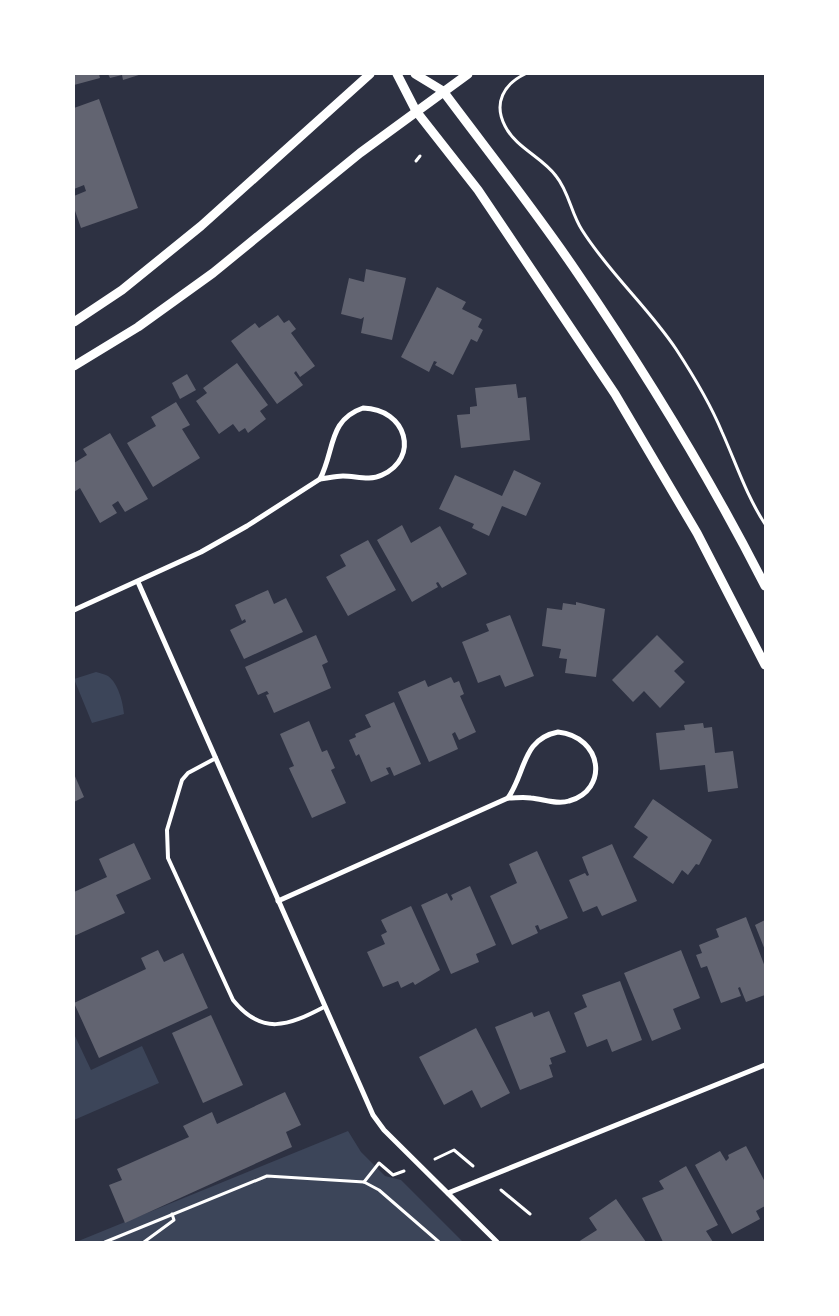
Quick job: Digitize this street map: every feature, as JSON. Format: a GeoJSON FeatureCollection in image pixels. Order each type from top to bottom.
{"type":"FeatureCollection","features":[{"type":"Feature","properties":{"kind":"street"},"geometry":{"type":"LineString","coordinates":[[74,322],[122,290],[202,226],[370,74]]}},
{"type":"Feature","properties":{"kind":"street"},"geometry":{"type":"LineString","coordinates":[[397,74],[416,111],[478,190],[614,394],[697,533],[765,666]]}},
{"type":"Feature","properties":{"kind":"street"},"geometry":{"type":"LineString","coordinates":[[415,74],[444,91],[573,266],[619,334],[693,455],[765,586]]}},
{"type":"Feature","properties":{"kind":"street"},"geometry":{"type":"LineString","coordinates":[[74,366],[138,327],[213,273],[360,153],[468,74]]}},
{"type":"Feature","properties":{"kind":"street"},"geometry":{"type":"LineString","coordinates":[[74,610],[138,582],[247,526],[320,479],[343,476],[380,477],[390,471],[398,462],[403,452],[402,435],[395,419],[386,412],[374,408],[363,408],[352,412],[343,419],[336,428],[330,454],[320,479]]}},
{"type":"Feature","properties":{"kind":"street"},"geometry":{"type":"LineString","coordinates":[[138,582],[373,1115],[384,1130],[497,1242]]}},
{"type":"Feature","properties":{"kind":"street"},"geometry":{"type":"LineString","coordinates":[[278,901],[508,798],[532,798],[556,802],[568,802],[578,798],[587,790],[593,780],[596,768],[589,746],[581,738],[570,733],[558,732],[547,734],[537,740],[530,750],[516,787],[508,798]]}},
{"type":"Feature","properties":{"kind":"street"},"geometry":{"type":"LineString","coordinates":[[448,1193],[765,1065]]}},
{"type":"Feature","properties":{"kind":"lane"},"geometry":{"type":"LineString","coordinates":[[216,758],[188,773],[182,780],[167,830],[168,858],[233,1000],[243,1013],[259,1023],[285,1024],[324,1007]]}},
{"type":"Feature","properties":{"kind":"path"},"geometry":{"type":"LineString","coordinates":[[525,74],[509,84],[503,92],[500,102],[500,113],[505,126],[519,144],[558,178],[582,230],[617,276],[659,324],[680,356],[721,429],[752,502],[765,524]]}},
{"type":"Feature","properties":{"kind":"path"},"geometry":{"type":"LineString","coordinates":[[494,103],[500,102]]}},
{"type":"Feature","properties":{"kind":"path"},"geometry":{"type":"LineString","coordinates":[[416,161],[420,156]]}},
{"type":"Feature","properties":{"kind":"path"},"geometry":{"type":"LineString","coordinates":[[364,1182],[379,1163],[393,1175]]}},
{"type":"Feature","properties":{"kind":"path"},"geometry":{"type":"LineString","coordinates":[[105,1242],[261,1177],[364,1182],[379,1190],[439,1242]]}},
{"type":"Feature","properties":{"kind":"path"},"geometry":{"type":"LineString","coordinates":[[144,1242],[174,1220],[172,1214]]}},
{"type":"Feature","properties":{"kind":"shaded area"},"geometry":{"type":"Polygon","coordinates":[[[96,672],[108,676],[115,683],[124,714],[92,723],[74,679],[96,672]]]}},
{"type":"Feature","properties":{"kind":"shaded area"},"geometry":{"type":"Polygon","coordinates":[[[74,1034],[91,1070],[142,1046],[159,1083],[74,1120],[74,1034]]]}},
{"type":"Feature","properties":{"kind":"shaded area"},"geometry":{"type":"Polygon","coordinates":[[[348,1131],[361,1152],[385,1176],[401,1180],[463,1242],[76,1242],[348,1131]]]}},
{"type":"Feature","properties":{"kind":"building"},"geometry":{"type":"Polygon","coordinates":[[[74,74],[99,74],[100,78],[74,85],[74,74]]]}},
{"type":"Feature","properties":{"kind":"building"},"geometry":{"type":"Polygon","coordinates":[[[108,74],[142,74],[123,80],[122,75],[110,78],[108,74]]]}},
{"type":"Feature","properties":{"kind":"building"},"geometry":{"type":"Polygon","coordinates":[[[99,99],[138,208],[81,228],[74,208],[74,196],[86,191],[84,185],[74,189],[74,108],[99,99]]]}},
{"type":"Feature","properties":{"kind":"building"},"geometry":{"type":"Polygon","coordinates":[[[366,269],[406,278],[392,340],[361,333],[364,317],[361,319],[341,314],[349,278],[364,282],[366,269]]]}},
{"type":"Feature","properties":{"kind":"building"},"geometry":{"type":"Polygon","coordinates":[[[437,287],[466,302],[462,309],[482,319],[478,327],[483,330],[477,342],[471,339],[453,375],[435,365],[437,362],[434,361],[429,372],[401,357],[437,287]]]}},
{"type":"Feature","properties":{"kind":"building"},"geometry":{"type":"Polygon","coordinates":[[[278,315],[284,323],[289,320],[296,329],[291,333],[315,366],[300,377],[296,371],[294,373],[303,385],[277,404],[231,341],[255,323],[259,328],[278,315]]]}},
{"type":"Feature","properties":{"kind":"building"},"geometry":{"type":"Polygon","coordinates":[[[237,363],[268,405],[260,411],[266,419],[248,433],[245,428],[239,432],[233,424],[219,434],[196,401],[207,393],[203,388],[237,363]]]}},
{"type":"Feature","properties":{"kind":"building"},"geometry":{"type":"Polygon","coordinates":[[[187,374],[196,390],[180,399],[172,383],[187,374]]]}},
{"type":"Feature","properties":{"kind":"building"},"geometry":{"type":"Polygon","coordinates":[[[516,384],[518,398],[526,397],[530,440],[461,448],[457,415],[470,414],[470,407],[477,406],[475,388],[516,384]]]}},
{"type":"Feature","properties":{"kind":"building"},"geometry":{"type":"Polygon","coordinates":[[[176,402],[190,425],[182,429],[200,458],[153,487],[127,443],[156,426],[151,417],[176,402]]]}},
{"type":"Feature","properties":{"kind":"building"},"geometry":{"type":"Polygon","coordinates":[[[110,433],[148,499],[125,512],[118,501],[112,505],[117,513],[100,523],[80,488],[74,492],[74,463],[87,455],[83,449],[110,433]]]}},
{"type":"Feature","properties":{"kind":"building"},"geometry":{"type":"Polygon","coordinates":[[[514,470],[541,483],[526,516],[502,506],[489,536],[472,528],[474,524],[439,509],[455,475],[502,496],[514,470]]]}},
{"type":"Feature","properties":{"kind":"building"},"geometry":{"type":"Polygon","coordinates":[[[402,525],[411,543],[440,526],[467,574],[442,588],[438,582],[436,583],[438,587],[412,602],[377,540],[402,525]]]}},
{"type":"Feature","properties":{"kind":"building"},"geometry":{"type":"Polygon","coordinates":[[[368,540],[396,590],[348,616],[326,577],[346,566],[340,555],[368,540]]]}},
{"type":"Feature","properties":{"kind":"building"},"geometry":{"type":"Polygon","coordinates":[[[268,590],[274,604],[286,598],[303,632],[244,659],[230,630],[246,622],[245,619],[242,621],[235,605],[268,590]]]}},
{"type":"Feature","properties":{"kind":"building"},"geometry":{"type":"Polygon","coordinates":[[[576,602],[605,609],[596,677],[565,673],[567,659],[559,658],[561,649],[542,646],[547,608],[562,610],[563,603],[576,605],[576,602]]]}},
{"type":"Feature","properties":{"kind":"building"},"geometry":{"type":"Polygon","coordinates":[[[510,615],[534,676],[505,687],[500,675],[478,683],[462,642],[489,631],[486,624],[510,615]]]}},
{"type":"Feature","properties":{"kind":"building"},"geometry":{"type":"Polygon","coordinates":[[[316,635],[328,662],[322,665],[331,688],[274,713],[266,695],[269,694],[267,691],[258,695],[245,667],[316,635]]]}},
{"type":"Feature","properties":{"kind":"building"},"geometry":{"type":"Polygon","coordinates":[[[657,635],[684,662],[674,671],[685,682],[660,708],[644,691],[633,702],[612,680],[657,635]]]}},
{"type":"Feature","properties":{"kind":"building"},"geometry":{"type":"Polygon","coordinates":[[[451,677],[454,683],[459,681],[464,694],[460,696],[476,732],[459,740],[455,732],[452,734],[458,749],[429,762],[398,692],[425,680],[428,687],[451,677]]]}},
{"type":"Feature","properties":{"kind":"building"},"geometry":{"type":"Polygon","coordinates":[[[394,702],[421,764],[394,776],[390,767],[386,768],[389,774],[371,782],[359,754],[356,756],[349,740],[356,737],[355,734],[371,727],[365,715],[394,702]]]}},
{"type":"Feature","properties":{"kind":"building"},"geometry":{"type":"Polygon","coordinates":[[[309,721],[322,752],[327,750],[335,768],[331,770],[346,803],[312,818],[289,768],[294,766],[280,734],[309,721]]]}},
{"type":"Feature","properties":{"kind":"building"},"geometry":{"type":"Polygon","coordinates":[[[703,723],[704,728],[712,727],[715,753],[733,751],[738,788],[708,792],[705,765],[660,770],[656,733],[685,730],[684,725],[703,723]]]}},
{"type":"Feature","properties":{"kind":"building"},"geometry":{"type":"Polygon","coordinates":[[[74,774],[84,797],[74,802],[74,774]]]}},
{"type":"Feature","properties":{"kind":"building"},"geometry":{"type":"Polygon","coordinates":[[[653,799],[712,840],[699,865],[696,864],[688,875],[682,870],[673,884],[633,857],[648,837],[634,827],[653,799]]]}},
{"type":"Feature","properties":{"kind":"building"},"geometry":{"type":"Polygon","coordinates":[[[134,843],[151,879],[116,895],[125,913],[74,936],[74,892],[107,877],[99,859],[134,843]]]}},
{"type":"Feature","properties":{"kind":"building"},"geometry":{"type":"Polygon","coordinates":[[[612,844],[637,901],[602,916],[597,906],[583,912],[569,880],[585,873],[587,876],[589,875],[582,857],[612,844]]]}},
{"type":"Feature","properties":{"kind":"building"},"geometry":{"type":"Polygon","coordinates":[[[537,851],[568,918],[540,930],[538,925],[535,926],[538,933],[512,945],[490,896],[517,883],[509,864],[537,851]]]}},
{"type":"Feature","properties":{"kind":"building"},"geometry":{"type":"Polygon","coordinates":[[[470,886],[496,945],[476,954],[479,962],[451,974],[421,905],[447,893],[451,901],[453,899],[451,895],[470,886]]]}},
{"type":"Feature","properties":{"kind":"building"},"geometry":{"type":"Polygon","coordinates":[[[411,906],[440,970],[415,985],[413,982],[401,988],[398,981],[383,987],[367,952],[385,944],[381,935],[387,932],[381,920],[411,906]]]}},
{"type":"Feature","properties":{"kind":"building"},"geometry":{"type":"Polygon","coordinates":[[[746,917],[765,967],[765,995],[746,1002],[740,987],[738,988],[741,996],[721,1003],[707,966],[701,968],[696,955],[702,953],[699,945],[719,937],[716,929],[746,917]]]}},
{"type":"Feature","properties":{"kind":"building"},"geometry":{"type":"Polygon","coordinates":[[[765,920],[765,950],[755,925],[765,920]]]}},
{"type":"Feature","properties":{"kind":"building"},"geometry":{"type":"Polygon","coordinates":[[[158,950],[164,962],[183,953],[208,1008],[99,1058],[74,1003],[146,969],[141,958],[158,950]]]}},
{"type":"Feature","properties":{"kind":"building"},"geometry":{"type":"Polygon","coordinates":[[[681,950],[700,998],[673,1009],[681,1029],[652,1041],[624,973],[681,950]]]}},
{"type":"Feature","properties":{"kind":"building"},"geometry":{"type":"Polygon","coordinates":[[[620,981],[642,1040],[612,1052],[607,1039],[587,1047],[574,1013],[587,1007],[582,995],[620,981]]]}},
{"type":"Feature","properties":{"kind":"building"},"geometry":{"type":"Polygon","coordinates":[[[549,1011],[566,1052],[550,1058],[552,1064],[549,1065],[553,1077],[520,1090],[495,1027],[532,1012],[534,1017],[549,1011]]]}},
{"type":"Feature","properties":{"kind":"building"},"geometry":{"type":"Polygon","coordinates":[[[211,1015],[243,1085],[203,1103],[172,1033],[211,1015]]]}},
{"type":"Feature","properties":{"kind":"building"},"geometry":{"type":"Polygon","coordinates":[[[476,1028],[510,1093],[481,1108],[472,1090],[444,1105],[419,1057],[476,1028]]]}},
{"type":"Feature","properties":{"kind":"building"},"geometry":{"type":"Polygon","coordinates":[[[285,1092],[301,1125],[286,1132],[292,1147],[125,1223],[109,1185],[122,1180],[117,1169],[189,1137],[183,1126],[212,1112],[217,1124],[285,1092]]]}},
{"type":"Feature","properties":{"kind":"building"},"geometry":{"type":"Polygon","coordinates":[[[746,1146],[765,1182],[765,1206],[756,1211],[760,1219],[732,1234],[695,1165],[720,1151],[726,1161],[729,1158],[728,1155],[746,1146]]]}},
{"type":"Feature","properties":{"kind":"building"},"geometry":{"type":"Polygon","coordinates":[[[686,1166],[718,1225],[706,1231],[713,1242],[663,1242],[642,1198],[664,1189],[659,1181],[686,1166]]]}},
{"type":"Feature","properties":{"kind":"building"},"geometry":{"type":"Polygon","coordinates":[[[616,1199],[646,1242],[578,1242],[597,1230],[589,1218],[616,1199]]]}}]}
